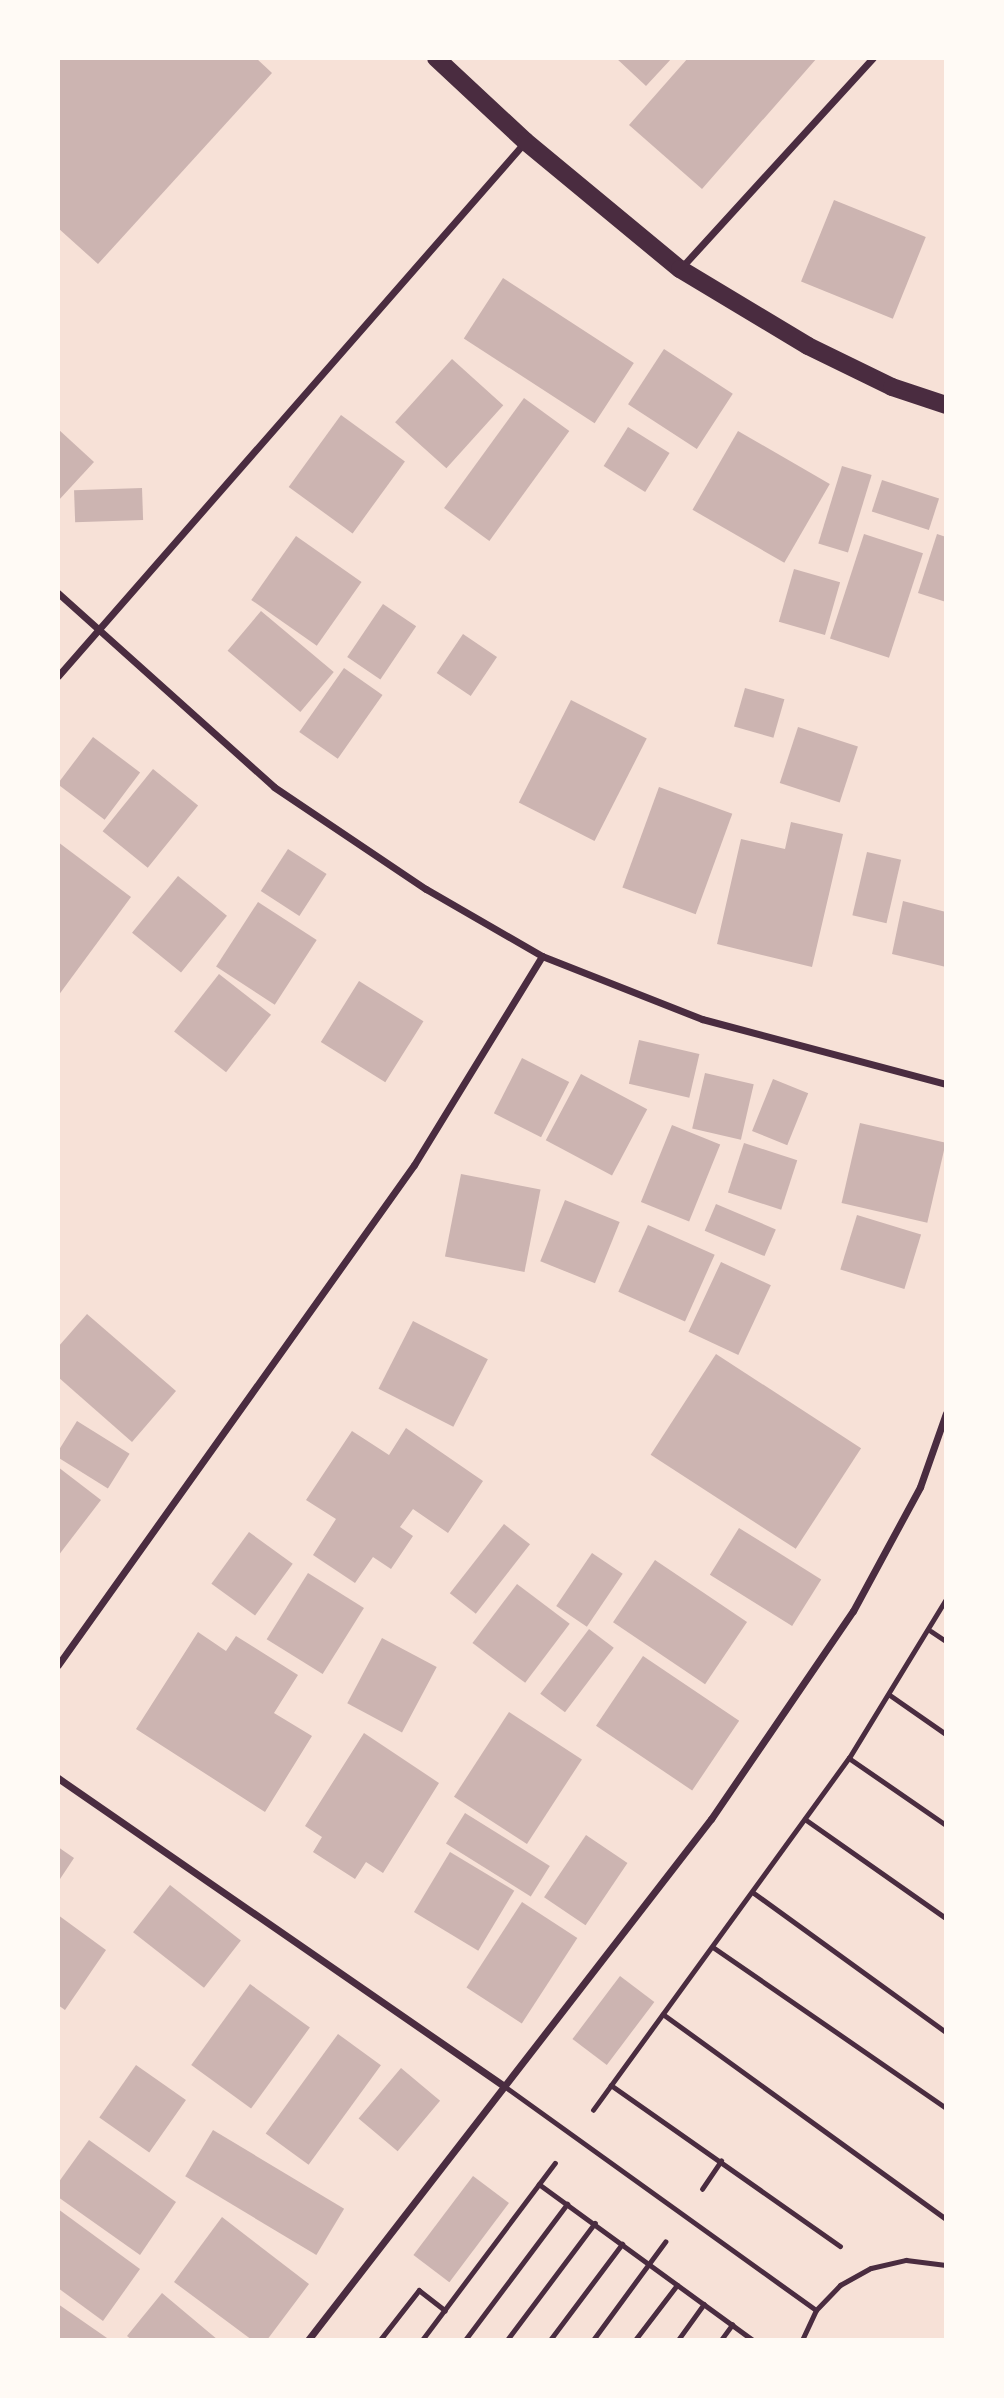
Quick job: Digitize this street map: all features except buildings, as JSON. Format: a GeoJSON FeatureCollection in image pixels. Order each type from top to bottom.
{"type":"FeatureCollection","features":[{"type":"Feature","properties":{"kind":"main road"},"geometry":{"type":"LineString","coordinates":[[436,58],[525,141],[680,269],[808,346],[892,387],[946,405]]}},
{"type":"Feature","properties":{"kind":"street"},"geometry":{"type":"LineString","coordinates":[[680,269],[873,58]]}},
{"type":"Feature","properties":{"kind":"street"},"geometry":{"type":"LineString","coordinates":[[58,676],[525,141]]}},
{"type":"Feature","properties":{"kind":"street"},"geometry":{"type":"LineString","coordinates":[[58,593],[274,788],[426,889],[542,956],[702,1019],[946,1084]]}},
{"type":"Feature","properties":{"kind":"street"},"geometry":{"type":"LineString","coordinates":[[58,1665],[414,1165],[542,956]]}},
{"type":"Feature","properties":{"kind":"street"},"geometry":{"type":"LineString","coordinates":[[308,2340],[711,1819],[853,1611],[920,1487],[946,1413]]}},
{"type":"Feature","properties":{"kind":"street"},"geometry":{"type":"LineString","coordinates":[[58,1778],[504,2086]]}},
{"type":"Feature","properties":{"kind":"lane"},"geometry":{"type":"LineString","coordinates":[[504,2086],[817,2311]]}},
{"type":"Feature","properties":{"kind":"lane"},"geometry":{"type":"LineString","coordinates":[[802,2340],[817,2311],[840,2285],[871,2268],[906,2260],[946,2265]]}},
{"type":"Feature","properties":{"kind":"path"},"geometry":{"type":"LineString","coordinates":[[422,2340],[754,1893],[849,1758],[930,1631],[946,1599]]}},
{"type":"Feature","properties":{"kind":"path"},"geometry":{"type":"LineString","coordinates":[[930,1631],[946,1641]]}},
{"type":"Feature","properties":{"kind":"path"},"geometry":{"type":"LineString","coordinates":[[890,1695],[946,1734]]}},
{"type":"Feature","properties":{"kind":"path"},"geometry":{"type":"LineString","coordinates":[[849,1758],[946,1825]]}},
{"type":"Feature","properties":{"kind":"path"},"geometry":{"type":"LineString","coordinates":[[805,1819],[946,1918]]}},
{"type":"Feature","properties":{"kind":"path"},"geometry":{"type":"LineString","coordinates":[[754,1893],[946,2032]]}},
{"type":"Feature","properties":{"kind":"path"},"geometry":{"type":"LineString","coordinates":[[713,1947],[946,2108]]}},
{"type":"Feature","properties":{"kind":"path"},"geometry":{"type":"LineString","coordinates":[[663,2014],[946,2219]]}},
{"type":"Feature","properties":{"kind":"path"},"geometry":{"type":"LineString","coordinates":[[611,2085],[871,2268]]}},
{"type":"Feature","properties":{"kind":"path"},"geometry":{"type":"LineString","coordinates":[[539,2184],[753,2340]]}},
{"type":"Feature","properties":{"kind":"path"},"geometry":{"type":"LineString","coordinates":[[465,2340],[567,2203]]}},
{"type":"Feature","properties":{"kind":"path"},"geometry":{"type":"LineString","coordinates":[[507,2340],[594,2224]]}},
{"type":"Feature","properties":{"kind":"path"},"geometry":{"type":"LineString","coordinates":[[550,2340],[622,2244]]}},
{"type":"Feature","properties":{"kind":"path"},"geometry":{"type":"LineString","coordinates":[[593,2340],[649,2264]]}},
{"type":"Feature","properties":{"kind":"path"},"geometry":{"type":"LineString","coordinates":[[635,2340],[677,2284]]}},
{"type":"Feature","properties":{"kind":"path"},"geometry":{"type":"LineString","coordinates":[[380,2340],[419,2290],[445,2310]]}},
{"type":"Feature","properties":{"kind":"path"},"geometry":{"type":"LineString","coordinates":[[678,2340],[705,2304]]}},
{"type":"Feature","properties":{"kind":"path"},"geometry":{"type":"LineString","coordinates":[[721,2340],[732,2325]]}}]}
